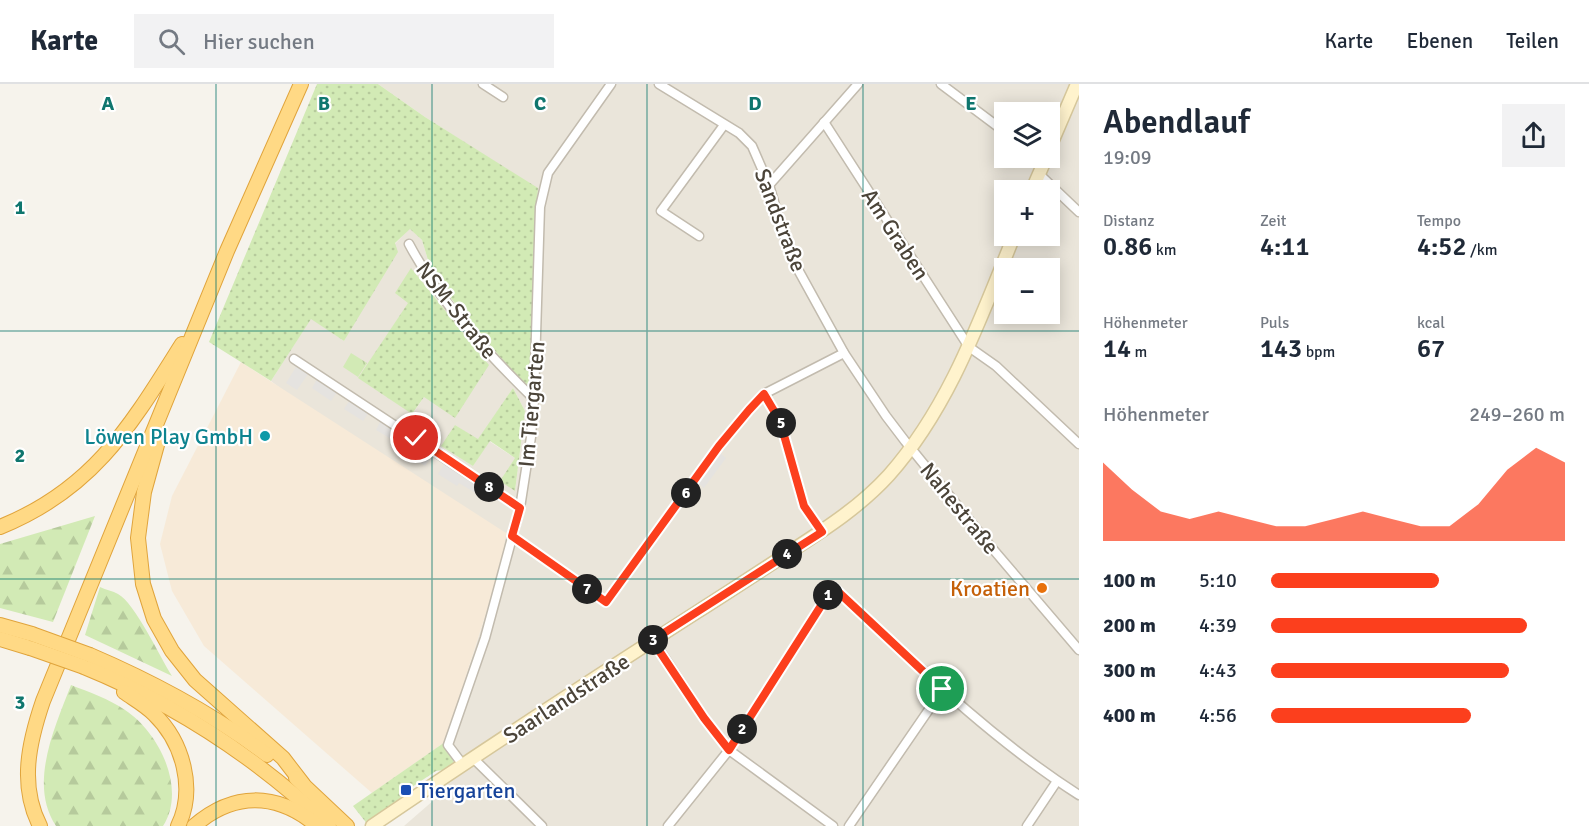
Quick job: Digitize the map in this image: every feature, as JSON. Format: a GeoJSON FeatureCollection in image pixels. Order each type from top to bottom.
{"type":"FeatureCollection","features":[{"type":"Feature","properties":{"kind":"highway"},"geometry":{"type":"LineString","coordinates":[[40,826],[30,798],[27,774],[37,720],[201,315],[254,188],[301,84]]}},
{"type":"Feature","properties":{"kind":"highway"},"geometry":{"type":"LineString","coordinates":[[0,527],[26,515],[61,494],[107,453],[135,418],[201,315]]}},
{"type":"Feature","properties":{"kind":"highway"},"geometry":{"type":"LineString","coordinates":[[180,367],[141,507],[138,538],[143,584],[151,610],[162,636],[182,666],[225,708],[283,758],[339,824]]}},
{"type":"Feature","properties":{"kind":"highway"},"geometry":{"type":"LineString","coordinates":[[0,625],[31,641],[90,664],[155,685],[207,714],[256,747],[303,784]]}},
{"type":"Feature","properties":{"kind":"highway"},"geometry":{"type":"LineString","coordinates":[[0,639],[31,641]]}},
{"type":"Feature","properties":{"kind":"highway"},"geometry":{"type":"LineString","coordinates":[[90,664],[216,736],[339,824]]}},
{"type":"Feature","properties":{"kind":"highway"},"geometry":{"type":"LineString","coordinates":[[90,664],[153,713],[176,744],[184,767],[187,792],[186,804],[178,826]]}},
{"type":"Feature","properties":{"kind":"highway"},"geometry":{"type":"LineString","coordinates":[[194,826],[223,807],[258,800],[288,806],[317,826]]}},
{"type":"Feature","properties":{"kind":"main road"},"geometry":{"type":"LineString","coordinates":[[1060,124],[1077,84]]}},
{"type":"Feature","properties":{"kind":"main road"},"geometry":{"type":"LineString","coordinates":[[1036,180],[1042,168]]}},
{"type":"Feature","properties":{"kind":"main road","name":"Saarlandstraße"},"geometry":{"type":"LineString","coordinates":[[372,826],[653,640],[822,532],[860,503],[888,476],[943,399],[969,346],[1010,246]]}},
{"type":"Feature","properties":{"kind":"street"},"geometry":{"type":"LineString","coordinates":[[483,84],[503,97]]}},
{"type":"Feature","properties":{"kind":"street","name":"Im Tiergarten"},"geometry":{"type":"LineString","coordinates":[[468,762],[448,745],[485,638],[520,508],[531,437],[534,399],[540,207],[548,173],[611,84]]}},
{"type":"Feature","properties":{"kind":"street","name":"Sandstraße"},"geometry":{"type":"LineString","coordinates":[[659,84],[739,133],[752,146],[769,185],[790,255],[844,353],[910,448]]}},
{"type":"Feature","properties":{"kind":"street"},"geometry":{"type":"LineString","coordinates":[[769,185],[858,84]]}},
{"type":"Feature","properties":{"kind":"street"},"geometry":{"type":"LineString","coordinates":[[941,84],[994,124]]}},
{"type":"Feature","properties":{"kind":"street","name":"Am Graben"},"geometry":{"type":"LineString","coordinates":[[824,122],[969,346]]}},
{"type":"Feature","properties":{"kind":"street"},"geometry":{"type":"LineString","coordinates":[[699,236],[661,211],[724,125]]}},
{"type":"Feature","properties":{"kind":"street"},"geometry":{"type":"LineString","coordinates":[[1039,174],[1079,212]]}},
{"type":"Feature","properties":{"kind":"street","name":"NSM-Straße"},"geometry":{"type":"LineString","coordinates":[[409,244],[426,276],[449,307],[495,361],[534,399]]}},
{"type":"Feature","properties":{"kind":"street"},"geometry":{"type":"LineString","coordinates":[[969,346],[996,366],[1079,444]]}},
{"type":"Feature","properties":{"kind":"street"},"geometry":{"type":"LineString","coordinates":[[512,536],[606,602],[719,446],[764,394],[844,353]]}},
{"type":"Feature","properties":{"kind":"street"},"geometry":{"type":"LineString","coordinates":[[294,359],[520,508]]}},
{"type":"Feature","properties":{"kind":"street"},"geometry":{"type":"LineString","coordinates":[[764,394],[780,421],[804,506],[822,532]]}},
{"type":"Feature","properties":{"kind":"street","name":"Nahestraße"},"geometry":{"type":"LineString","coordinates":[[910,448],[1079,650]]}},
{"type":"Feature","properties":{"kind":"street"},"geometry":{"type":"LineString","coordinates":[[668,826],[729,750],[833,587],[942,689],[1006,743],[1079,795]]}},
{"type":"Feature","properties":{"kind":"street"},"geometry":{"type":"LineString","coordinates":[[653,640],[704,718],[729,750],[833,826]]}},
{"type":"Feature","properties":{"kind":"street"},"geometry":{"type":"LineString","coordinates":[[849,826],[942,689]]}},
{"type":"Feature","properties":{"kind":"street"},"geometry":{"type":"LineString","coordinates":[[468,762],[542,826]]}},
{"type":"Feature","properties":{"kind":"street"},"geometry":{"type":"LineString","coordinates":[[1027,826],[1057,781]]}},
{"type":"Feature","properties":{"kind":"shaded area"},"geometry":{"type":"Polygon","coordinates":[[[378,84],[1079,84],[1079,826],[404,826],[442,793],[454,763],[445,742],[502,563],[271,381],[311,318],[344,341],[395,244],[410,228],[422,240],[433,277],[532,391],[534,256],[538,189],[425,117],[378,84]],[[409,302],[359,378],[413,413],[424,397],[409,302]],[[513,388],[478,440],[455,425],[473,466],[489,441],[515,458],[515,491],[525,411],[513,388]]]}},
{"type":"Feature","properties":{"kind":"shaded area"},"geometry":{"type":"Polygon","coordinates":[[[241,362],[506,533],[502,563],[445,742],[372,793],[204,646],[172,591],[160,544],[172,496],[241,362]]]}},
{"type":"Feature","properties":{"kind":"shaded area"},"geometry":{"type":"Polygon","coordinates":[[[296,367],[308,374],[297,390],[286,383],[296,367]]]}},
{"type":"Feature","properties":{"kind":"shaded area"},"geometry":{"type":"Polygon","coordinates":[[[317,379],[337,392],[331,401],[312,388],[317,379]]]}},
{"type":"Feature","properties":{"kind":"shaded area"},"geometry":{"type":"Polygon","coordinates":[[[350,400],[369,412],[363,421],[344,409],[350,400]]]}},
{"type":"Feature","properties":{"kind":"shaded area"},"geometry":{"type":"Polygon","coordinates":[[[381,420],[402,433],[396,442],[376,430],[381,420]]]}},
{"type":"Feature","properties":{"kind":"shaded area"},"geometry":{"type":"Polygon","coordinates":[[[413,441],[433,454],[425,466],[405,453],[413,441]]]}},
{"type":"Feature","properties":{"kind":"shaded area"},"geometry":{"type":"Polygon","coordinates":[[[720,453],[726,458],[704,488],[698,483],[720,453]]]}},
{"type":"Feature","properties":{"kind":"shaded area"},"geometry":{"type":"Polygon","coordinates":[[[446,462],[487,489],[482,497],[459,483],[457,486],[438,474],[446,462]]]}},
{"type":"Feature","properties":{"kind":"green space"},"geometry":{"type":"Polygon","coordinates":[[[317,84],[378,84],[425,117],[538,188],[534,256],[532,392],[433,277],[422,240],[410,229],[395,243],[398,252],[344,341],[311,319],[271,381],[209,342],[317,84]]]}},
{"type":"Feature","properties":{"kind":"green space"},"geometry":{"type":"Polygon","coordinates":[[[411,268],[489,365],[455,418],[424,397],[412,414],[358,378],[408,303],[395,293],[411,268]]]}},
{"type":"Feature","properties":{"kind":"green space"},"geometry":{"type":"Polygon","coordinates":[[[351,353],[367,363],[358,377],[343,367],[351,353]]]}},
{"type":"Feature","properties":{"kind":"green space"},"geometry":{"type":"Polygon","coordinates":[[[513,388],[525,411],[515,491],[500,481],[515,458],[490,441],[473,466],[441,446],[455,425],[478,439],[513,388]]]}},
{"type":"Feature","properties":{"kind":"green space"},"geometry":{"type":"Polygon","coordinates":[[[95,516],[53,622],[0,608],[0,544],[95,516]]]}},
{"type":"Feature","properties":{"kind":"green space"},"geometry":{"type":"Polygon","coordinates":[[[100,587],[125,599],[147,631],[172,676],[85,635],[100,587]]]}},
{"type":"Feature","properties":{"kind":"green space"},"geometry":{"type":"Polygon","coordinates":[[[71,685],[106,699],[125,710],[149,732],[166,762],[170,779],[172,795],[170,811],[163,826],[56,826],[48,810],[44,792],[44,774],[52,737],[71,685]]]}},
{"type":"Feature","properties":{"kind":"green space"},"geometry":{"type":"Polygon","coordinates":[[[445,742],[454,763],[451,769],[436,771],[406,791],[408,798],[368,825],[353,806],[445,742]]]}},
{"type":"Feature","properties":{"kind":"place","name":"Löwen Play GmbH"},"geometry":{"type":"Point","coordinates":[265,436]}},
{"type":"Feature","properties":{"kind":"place","name":"Kroatien"},"geometry":{"type":"Point","coordinates":[1042,588]}},
{"type":"Feature","properties":{"kind":"place","name":"Tiergarten"},"geometry":{"type":"Point","coordinates":[406,790]}},
{"type":"Feature","properties":{"kind":"route"},"geometry":{"type":"LineString","coordinates":[[416,438],[520,508],[512,536],[606,602],[719,446],[764,394],[780,421],[804,506],[822,532],[653,640],[658,649],[704,718],[729,750],[833,587],[942,689]]}}]}
